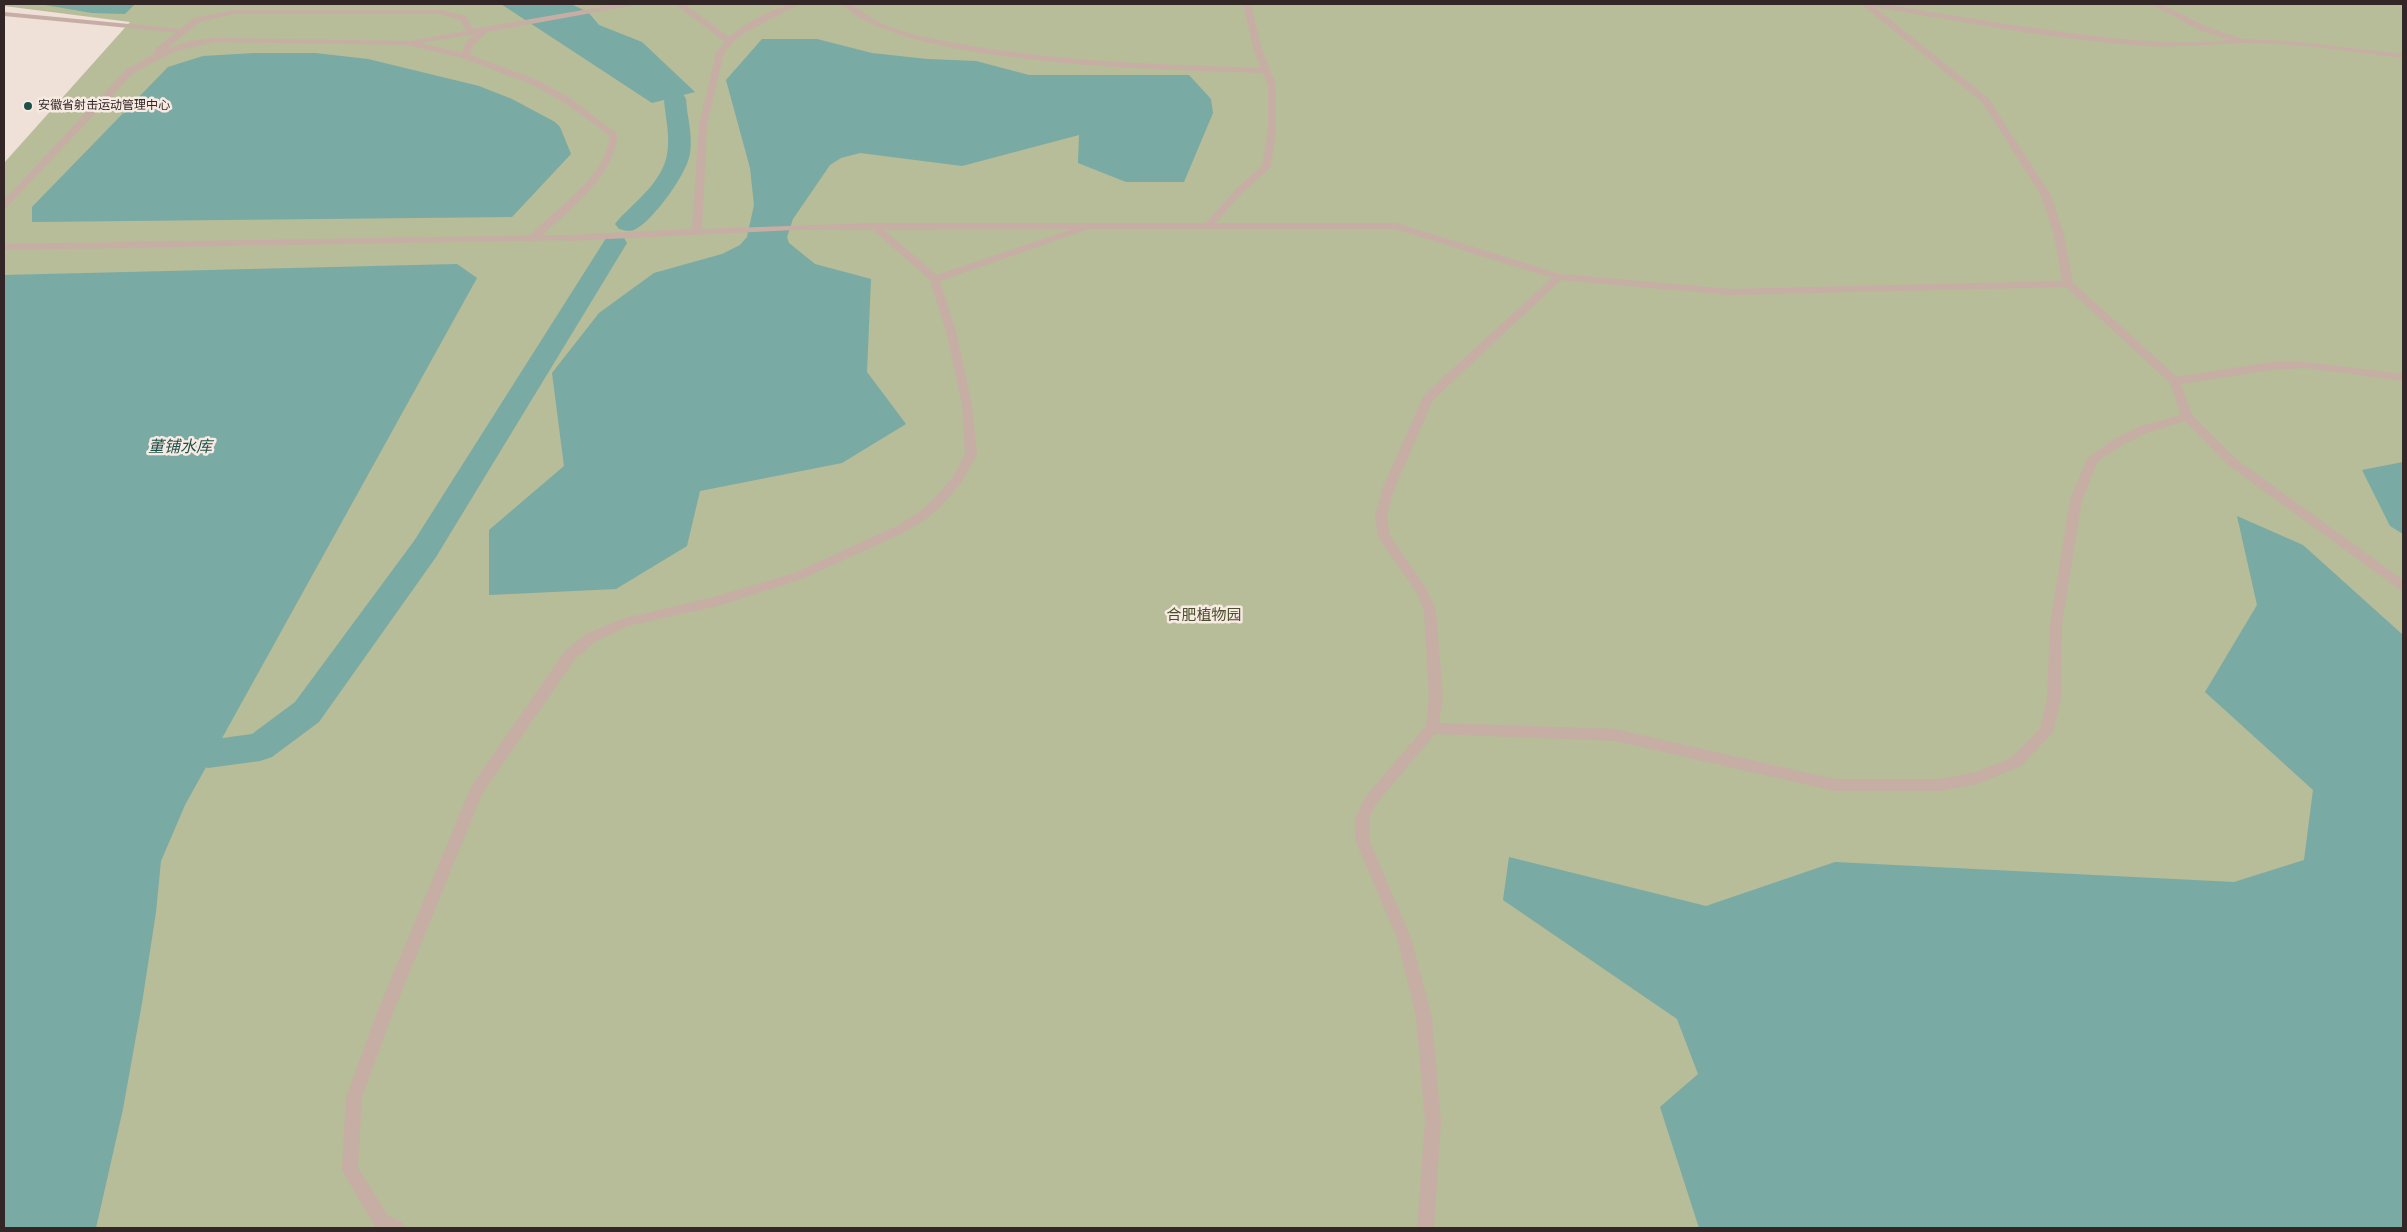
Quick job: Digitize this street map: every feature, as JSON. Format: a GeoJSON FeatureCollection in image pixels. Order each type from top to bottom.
{"type":"FeatureCollection","features":[{"type":"Feature","properties":{"kind":"street"},"geometry":{"type":"LineString","coordinates":[[150,58],[184,46],[214,40],[407,43],[630,4]]}},
{"type":"Feature","properties":{"kind":"street"},"geometry":{"type":"LineString","coordinates":[[679,4],[729,41]]}},
{"type":"Feature","properties":{"kind":"street"},"geometry":{"type":"LineString","coordinates":[[698,230],[703,126],[720,52],[729,41],[765,18],[796,4]]}},
{"type":"Feature","properties":{"kind":"street"},"geometry":{"type":"LineString","coordinates":[[846,4],[850,9],[877,24],[904,35],[949,44],[1088,61],[1266,71]]}},
{"type":"Feature","properties":{"kind":"street"},"geometry":{"type":"LineString","coordinates":[[1208,226],[1239,191],[1266,168],[1272,129],[1272,85],[1257,47],[1247,4]]}},
{"type":"Feature","properties":{"kind":"street"},"geometry":{"type":"LineString","coordinates":[[1865,4],[1985,100],[2046,195],[2059,235],[2068,284],[2175,381],[2186,417],[2232,462],[2403,586]]}},
{"type":"Feature","properties":{"kind":"street"},"geometry":{"type":"LineString","coordinates":[[1869,4],[2060,34],[2163,46],[2204,46],[2241,41],[2290,43],[2403,56]]}},
{"type":"Feature","properties":{"kind":"street"},"geometry":{"type":"LineString","coordinates":[[2155,4],[2204,29],[2241,41]]}},
{"type":"Feature","properties":{"kind":"street"},"geometry":{"type":"LineString","coordinates":[[4,205],[130,72],[197,20],[234,12],[440,12],[462,18],[471,32]]}},
{"type":"Feature","properties":{"kind":"street"},"geometry":{"type":"LineString","coordinates":[[4,14],[181,31]]}},
{"type":"Feature","properties":{"kind":"street"},"geometry":{"type":"LineString","coordinates":[[465,56],[469,44],[484,30]]}},
{"type":"Feature","properties":{"kind":"street"},"geometry":{"type":"LineString","coordinates":[[407,43],[465,56],[534,82],[568,100],[609,129],[615,138],[614,148],[592,179],[563,212],[532,239]]}},
{"type":"Feature","properties":{"kind":"street"},"geometry":{"type":"LineString","coordinates":[[396,1228],[382,1222],[350,1170],[354,1097],[385,1013],[476,791],[570,655],[592,637],[626,622],[718,601],[798,576],[901,529],[922,516],[938,502],[957,480],[971,454],[968,405],[951,331],[935,279],[874,226]]}},
{"type":"Feature","properties":{"kind":"street"},"geometry":{"type":"LineString","coordinates":[[935,279],[1094,226]]}},
{"type":"Feature","properties":{"kind":"street"},"geometry":{"type":"LineString","coordinates":[[4,247],[532,239],[740,228],[795,227],[1396,226],[1559,276],[1730,292],[1761,293],[2068,284]]}},
{"type":"Feature","properties":{"kind":"street"},"geometry":{"type":"LineString","coordinates":[[1425,1228],[1433,1122],[1424,1017],[1404,938],[1363,842],[1361,830],[1362,818],[1371,800],[1432,728],[1436,696],[1430,612],[1422,590],[1384,537],[1381,516],[1389,487],[1428,398],[1559,276]]}},
{"type":"Feature","properties":{"kind":"street"},"geometry":{"type":"LineString","coordinates":[[2175,381],[2271,366],[2305,365],[2403,376]]}},
{"type":"Feature","properties":{"kind":"street"},"geometry":{"type":"LineString","coordinates":[[1432,728],[1615,735],[1834,785],[1941,786],[1977,778],[2016,762],[2046,732],[2054,699],[2056,624],[2076,500],[2093,459],[2118,442],[2145,429],[2186,417]]}},
{"type":"Feature","properties":{"kind":"green space","name":"合肥植物园"},"geometry":{"type":"Polygon","coordinates":[[[4,4],[2403,4],[2403,1228],[4,1228],[4,163],[130,22],[4,6],[4,4]]]}},
{"type":"Feature","properties":{"kind":"water"},"geometry":{"type":"Polygon","coordinates":[[[39,4],[135,4],[125,14],[92,13],[39,4]]]}},
{"type":"Feature","properties":{"kind":"water"},"geometry":{"type":"Polygon","coordinates":[[[501,4],[571,4],[588,12],[599,25],[642,42],[695,92],[652,103],[501,4]]]}},
{"type":"Feature","properties":{"kind":"water"},"geometry":{"type":"Polygon","coordinates":[[[762,39],[817,39],[872,53],[927,59],[976,61],[1029,75],[1189,75],[1211,99],[1213,113],[1184,182],[1126,182],[1078,163],[1079,135],[962,166],[860,153],[841,158],[830,165],[793,219],[787,237],[789,243],[815,264],[871,279],[867,372],[906,424],[842,463],[700,491],[687,546],[616,589],[489,595],[489,530],[564,466],[552,373],[599,313],[654,273],[722,254],[740,245],[747,237],[754,205],[750,168],[726,80],[762,39]]]}},
{"type":"Feature","properties":{"kind":"water"},"geometry":{"type":"Polygon","coordinates":[[[255,53],[315,53],[368,59],[479,86],[512,99],[555,122],[560,127],[571,154],[512,217],[32,222],[32,207],[168,67],[203,56],[255,53]]]}},
{"type":"Feature","properties":{"kind":"water","name":"董铺水库"},"geometry":{"type":"Polygon","coordinates":[[[457,264],[477,278],[185,805],[161,861],[156,912],[142,1003],[123,1109],[96,1228],[4,1228],[4,275],[457,264]]]}},
{"type":"Feature","properties":{"kind":"water"},"geometry":{"type":"Polygon","coordinates":[[[2403,462],[2403,534],[2390,526],[2362,470],[2403,462]]]}},
{"type":"Feature","properties":{"kind":"water"},"geometry":{"type":"Polygon","coordinates":[[[2237,516],[2303,545],[2403,635],[2403,1228],[1699,1228],[1660,1107],[1698,1074],[1677,1019],[1503,900],[1509,857],[1706,906],[1835,862],[2234,882],[2304,860],[2313,790],[2205,692],[2257,605],[2237,516]]]}},
{"type":"Feature","properties":{"kind":"waterway"},"geometry":{"type":"LineString","coordinates":[[627,224],[659,192],[677,164],[679,140],[675,99]]}},
{"type":"Feature","properties":{"kind":"waterway"},"geometry":{"type":"LineString","coordinates":[[208,754],[260,747],[307,712],[425,549],[615,243]]}},
{"type":"Feature","properties":{"kind":"place","name":"安徽省射击运动管理中心"},"geometry":{"type":"Point","coordinates":[28,106]}}]}
